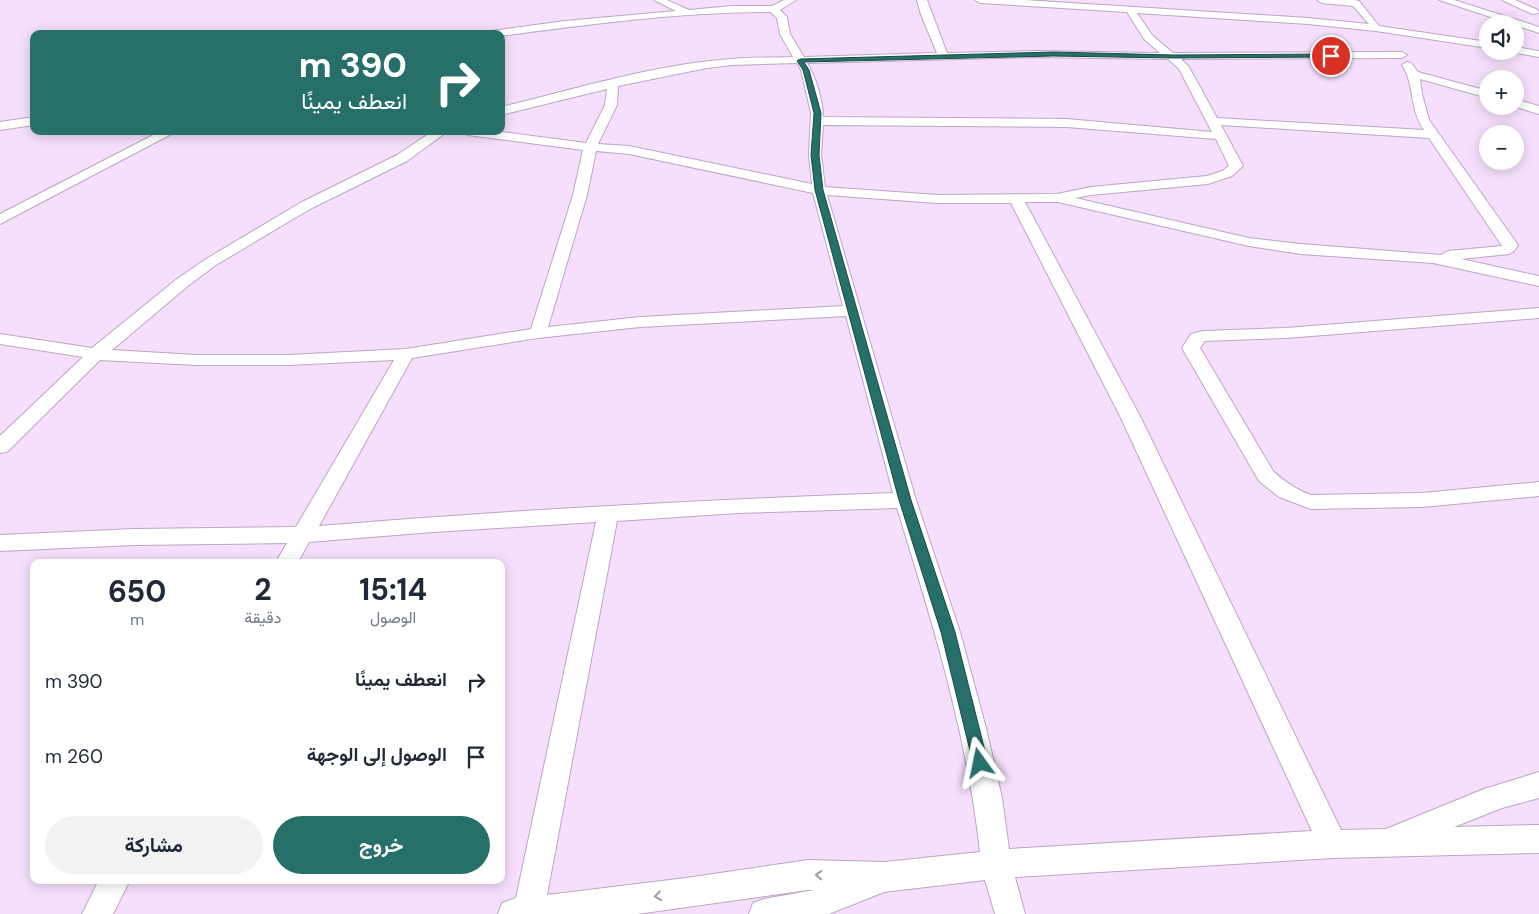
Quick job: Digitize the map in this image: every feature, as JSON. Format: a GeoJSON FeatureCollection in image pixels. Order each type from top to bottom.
{"type":"FeatureCollection","features":[{"type":"Feature","properties":{"kind":"street"},"geometry":{"type":"LineString","coordinates":[[659,0],[690,14]]}},
{"type":"Feature","properties":{"kind":"street"},"geometry":{"type":"LineString","coordinates":[[505,32],[565,24],[732,9],[774,9],[791,0]]}},
{"type":"Feature","properties":{"kind":"street"},"geometry":{"type":"LineString","coordinates":[[922,0],[943,56]]}},
{"type":"Feature","properties":{"kind":"street"},"geometry":{"type":"LineString","coordinates":[[980,0],[1269,18],[1376,28],[1479,44]]}},
{"type":"Feature","properties":{"kind":"street"},"geometry":{"type":"LineString","coordinates":[[1322,0],[1354,2],[1376,28]]}},
{"type":"Feature","properties":{"kind":"street"},"geometry":{"type":"LineString","coordinates":[[1444,0],[1539,30]]}},
{"type":"Feature","properties":{"kind":"street"},"geometry":{"type":"LineString","coordinates":[[1507,0],[1538,13]]}},
{"type":"Feature","properties":{"kind":"street"},"geometry":{"type":"LineString","coordinates":[[774,9],[780,14],[785,34],[806,70],[813,95],[818,121],[815,155],[819,190],[905,500],[948,632],[973,728],[988,798],[996,864],[1010,914]]}},
{"type":"Feature","properties":{"kind":"street"},"geometry":{"type":"LineString","coordinates":[[492,135],[522,140],[651,153],[819,190],[877,196],[1017,200],[1057,198],[1091,191],[1208,180],[1223,176],[1236,166],[1219,136],[1192,78],[1174,56],[1148,37],[1130,10]]}},
{"type":"Feature","properties":{"kind":"street"},"geometry":{"type":"LineString","coordinates":[[1392,31],[1402,55],[1414,74],[1419,107],[1431,134],[1478,197],[1510,246],[1510,248],[1504,251],[1433,258]]}},
{"type":"Feature","properties":{"kind":"street"},"geometry":{"type":"LineString","coordinates":[[1524,52],[1539,54]]}},
{"type":"Feature","properties":{"kind":"street"},"geometry":{"type":"LineString","coordinates":[[505,110],[613,84],[707,65],[943,56],[1072,54],[1174,56],[1402,55]]}},
{"type":"Feature","properties":{"kind":"street"},"geometry":{"type":"LineString","coordinates":[[1414,74],[1479,92]]}},
{"type":"Feature","properties":{"kind":"street"},"geometry":{"type":"LineString","coordinates":[[538,333],[580,194],[590,147],[611,105],[613,84]]}},
{"type":"Feature","properties":{"kind":"street"},"geometry":{"type":"LineString","coordinates":[[1524,106],[1539,110]]}},
{"type":"Feature","properties":{"kind":"street"},"geometry":{"type":"LineString","coordinates":[[818,121],[1067,123],[1219,136]]}},
{"type":"Feature","properties":{"kind":"street"},"geometry":{"type":"LineString","coordinates":[[1212,121],[1431,134]]}},
{"type":"Feature","properties":{"kind":"street"},"geometry":{"type":"LineString","coordinates":[[0,126],[30,122]]}},
{"type":"Feature","properties":{"kind":"street"},"geometry":{"type":"LineString","coordinates":[[0,220],[164,135]]}},
{"type":"Feature","properties":{"kind":"street"},"geometry":{"type":"LineString","coordinates":[[0,447],[96,354],[163,297],[211,262],[305,206],[402,158],[436,135]]}},
{"type":"Feature","properties":{"kind":"street"},"geometry":{"type":"LineString","coordinates":[[1057,198],[1249,242],[1301,249],[1433,258],[1539,281]]}},
{"type":"Feature","properties":{"kind":"street"},"geometry":{"type":"LineString","coordinates":[[1017,200],[1131,418],[1333,844]]}},
{"type":"Feature","properties":{"kind":"street"},"geometry":{"type":"LineString","coordinates":[[0,339],[96,354],[214,360],[288,360],[406,354],[538,333],[640,322],[852,312]]}},
{"type":"Feature","properties":{"kind":"street"},"geometry":{"type":"LineString","coordinates":[[1539,313],[1286,333],[1203,336],[1197,338],[1192,348],[1266,476],[1284,492],[1296,498],[1311,502],[1422,500],[1539,489]]}},
{"type":"Feature","properties":{"kind":"street"},"geometry":{"type":"LineString","coordinates":[[289,559],[406,354]]}},
{"type":"Feature","properties":{"kind":"street"},"geometry":{"type":"LineString","coordinates":[[0,543],[134,537],[302,536],[433,524],[905,500]]}},
{"type":"Feature","properties":{"kind":"street"},"geometry":{"type":"LineString","coordinates":[[608,514],[521,913],[686,893],[808,874],[885,877],[996,864],[1333,844],[1539,839]]}},
{"type":"Feature","properties":{"kind":"street"},"geometry":{"type":"LineString","coordinates":[[1381,844],[1511,791],[1539,785]]}},
{"type":"Feature","properties":{"kind":"street"},"geometry":{"type":"LineString","coordinates":[[764,914],[811,906],[885,877]]}},
{"type":"Feature","properties":{"kind":"street"},"geometry":{"type":"LineString","coordinates":[[97,914],[113,884]]}},
{"type":"Feature","properties":{"kind":"route"},"geometry":{"type":"LineString","coordinates":[[980,763],[973,728],[948,632],[905,500],[819,190],[815,155],[817,113],[806,70],[800,61],[844,58],[1053,54],[1331,56]]}}]}
